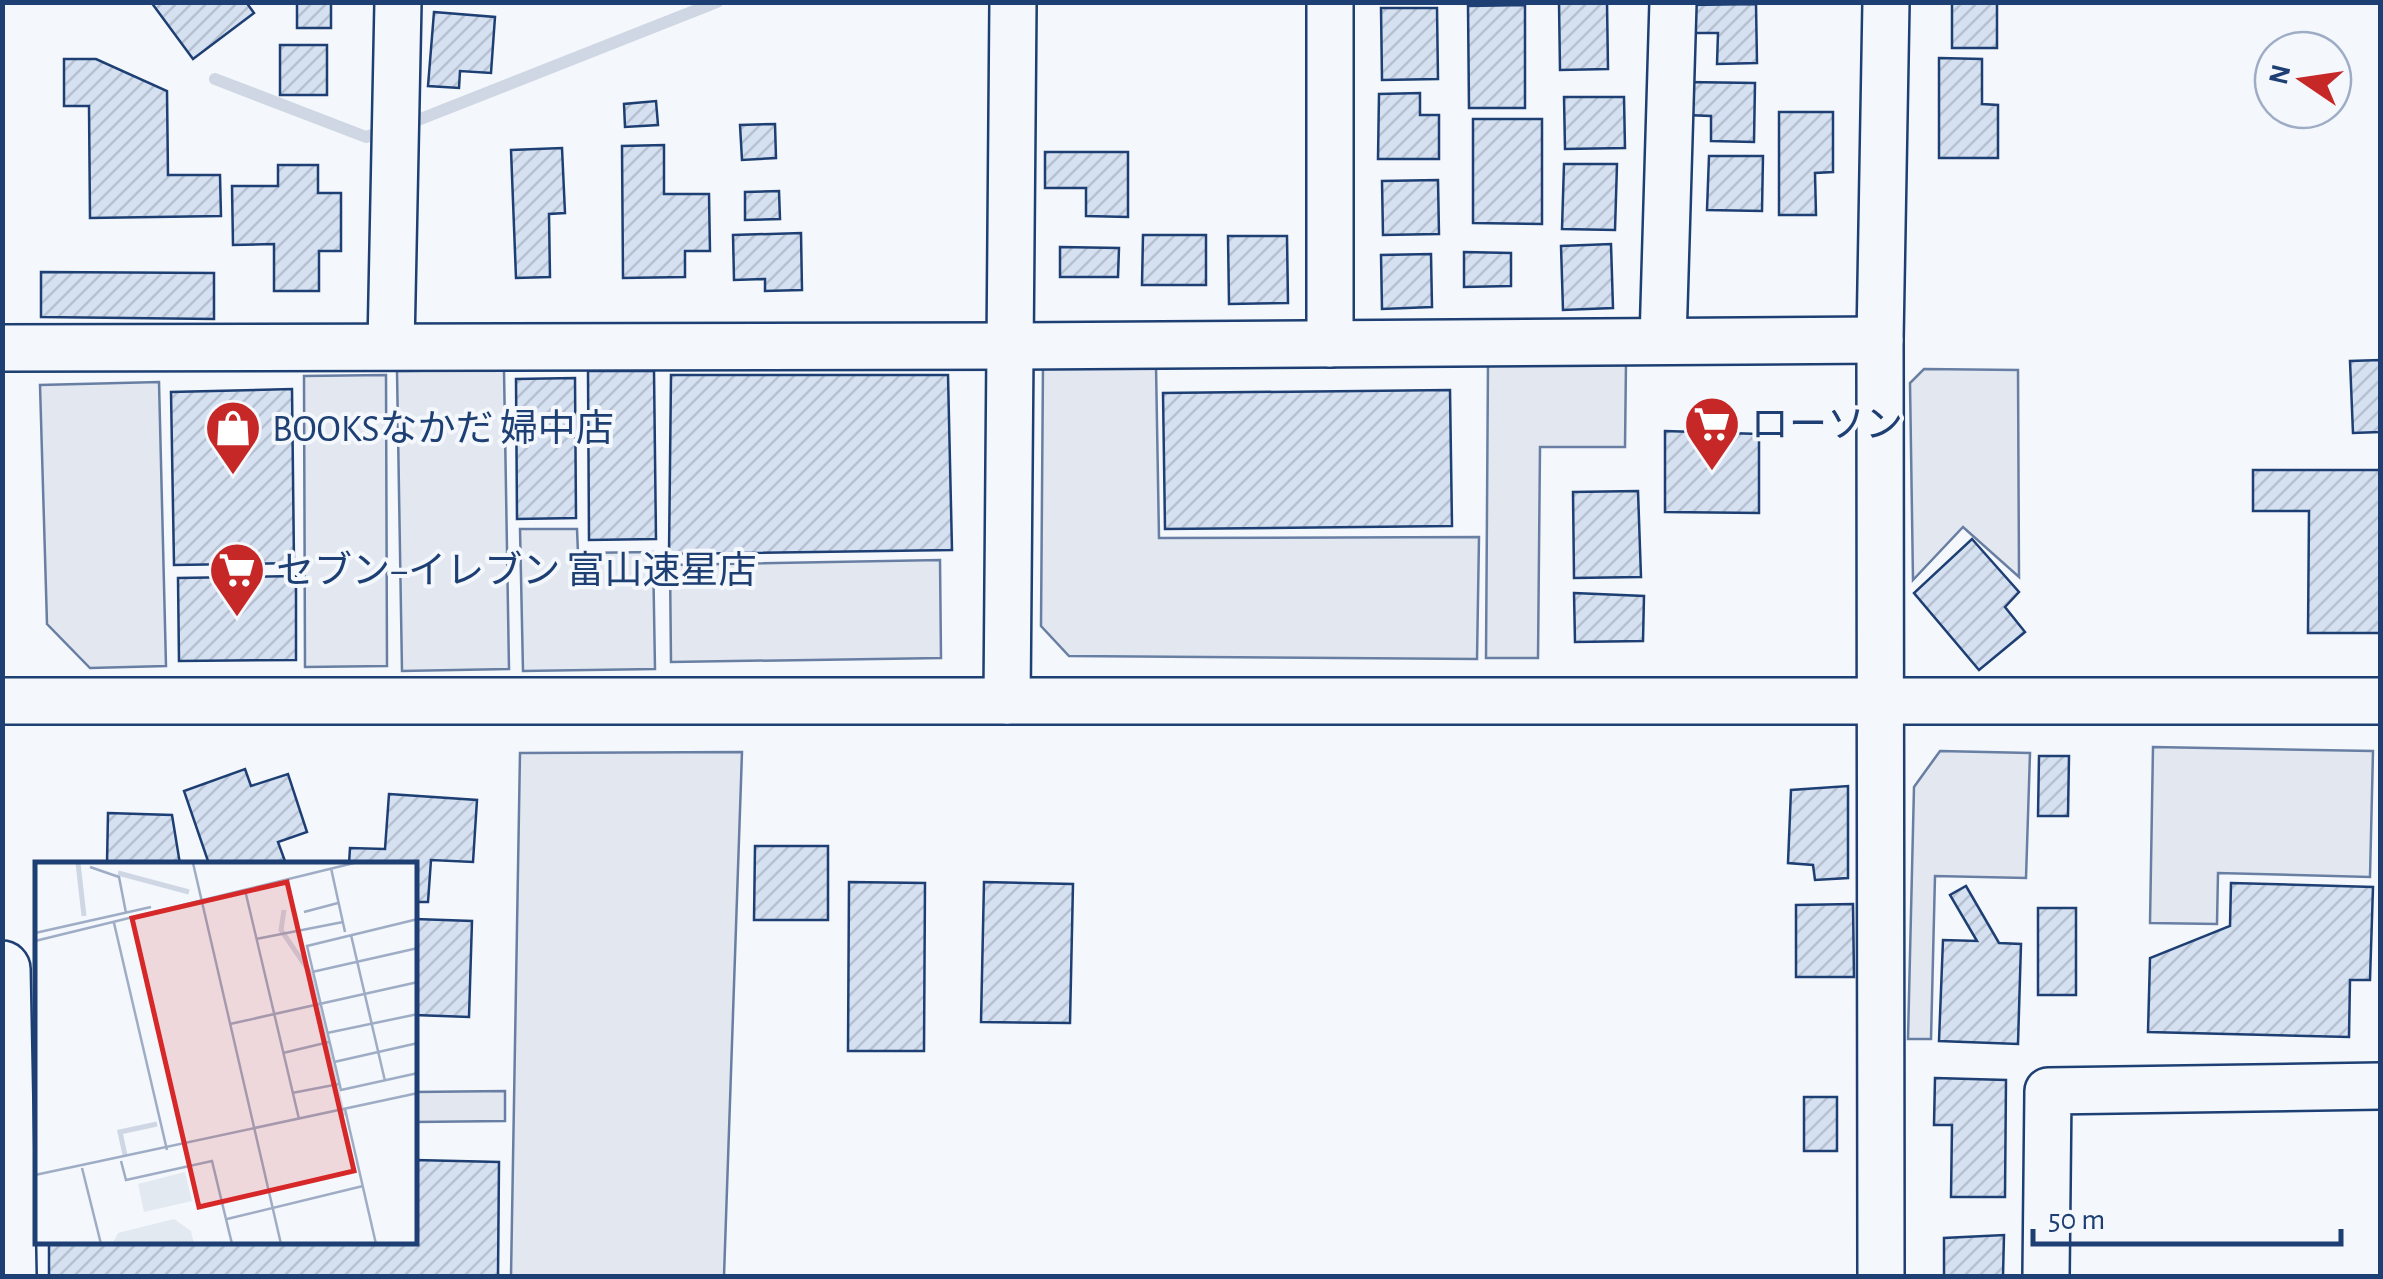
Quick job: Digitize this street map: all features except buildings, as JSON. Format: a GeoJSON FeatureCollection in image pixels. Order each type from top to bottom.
{"type":"FeatureCollection","features":[{"type":"Feature","properties":{"kind":"highway"},"geometry":{"type":"LineString","coordinates":[[2,969],[8,1276]]}},
{"type":"Feature","properties":{"kind":"street"},"geometry":{"type":"LineString","coordinates":[[391,346],[398,2]]}},
{"type":"Feature","properties":{"kind":"street"},"geometry":{"type":"LineString","coordinates":[[1007,701],[1013,2]]}},
{"type":"Feature","properties":{"kind":"street"},"geometry":{"type":"LineString","coordinates":[[1330,2],[1330,344]]}},
{"type":"Feature","properties":{"kind":"street"},"geometry":{"type":"LineString","coordinates":[[1663,340],[1673,2]]}},
{"type":"Feature","properties":{"kind":"street"},"geometry":{"type":"LineString","coordinates":[[1881,1276],[1880,340],[1886,2]]}},
{"type":"Feature","properties":{"kind":"street"},"geometry":{"type":"LineString","coordinates":[[2,348],[1880,340]]}},
{"type":"Feature","properties":{"kind":"street"},"geometry":{"type":"LineString","coordinates":[[2,701],[2380,701]]}},
{"type":"Feature","properties":{"kind":"street"},"geometry":{"type":"LineString","coordinates":[[2046,1276],[2048,1091],[2380,1086]]}},
{"type":"Feature","properties":{"kind":"shaded area"},"geometry":{"type":"Polygon","coordinates":[[[1488,361],[1626,362],[1625,447],[1540,447],[1538,658],[1486,658],[1488,361]]]}},
{"type":"Feature","properties":{"kind":"shaded area"},"geometry":{"type":"Polygon","coordinates":[[[1043,364],[1156,366],[1159,538],[1479,537],[1477,659],[1069,656],[1041,626],[1043,364]]]}},
{"type":"Feature","properties":{"kind":"shaded area"},"geometry":{"type":"Polygon","coordinates":[[[1924,369],[2018,370],[2019,577],[1963,527],[1913,580],[1910,383],[1924,369]]]}},
{"type":"Feature","properties":{"kind":"shaded area"},"geometry":{"type":"Polygon","coordinates":[[[504,370],[509,669],[402,671],[397,371],[504,370]]]}},
{"type":"Feature","properties":{"kind":"shaded area"},"geometry":{"type":"Polygon","coordinates":[[[386,375],[387,666],[305,667],[304,376],[386,375]]]}},
{"type":"Feature","properties":{"kind":"shaded area"},"geometry":{"type":"Polygon","coordinates":[[[159,382],[166,666],[90,668],[47,624],[40,385],[159,382]]]}},
{"type":"Feature","properties":{"kind":"shaded area"},"geometry":{"type":"Polygon","coordinates":[[[520,529],[577,529],[578,553],[653,552],[655,669],[523,671],[520,529]]]}},
{"type":"Feature","properties":{"kind":"shaded area"},"geometry":{"type":"Polygon","coordinates":[[[940,560],[941,658],[671,662],[670,565],[940,560]]]}},
{"type":"Feature","properties":{"kind":"shaded area"},"geometry":{"type":"Polygon","coordinates":[[[2153,747],[2373,751],[2370,877],[2218,873],[2217,924],[2150,923],[2153,747]]]}},
{"type":"Feature","properties":{"kind":"shaded area"},"geometry":{"type":"Polygon","coordinates":[[[1940,751],[2030,753],[2026,878],[1935,876],[1931,1039],[1908,1039],[1914,787],[1940,751]]]}},
{"type":"Feature","properties":{"kind":"shaded area"},"geometry":{"type":"Polygon","coordinates":[[[742,752],[724,1276],[511,1276],[520,753],[742,752]]]}},
{"type":"Feature","properties":{"kind":"shaded area"},"geometry":{"type":"Polygon","coordinates":[[[505,1091],[505,1121],[418,1122],[418,1092],[505,1091]]]}},
{"type":"Feature","properties":{"kind":"waterway"},"geometry":{"type":"LineString","coordinates":[[215,79],[366,137],[717,2]]}},
{"type":"Feature","properties":{"kind":"place","name":"ローソン"},"geometry":{"type":"Point","coordinates":[1712,473]}},
{"type":"Feature","properties":{"kind":"place","name":"BOOKSなかだ 婦中店"},"geometry":{"type":"Point","coordinates":[233,477]}},
{"type":"Feature","properties":{"kind":"place","name":"セブン−イレブン 富山速星店"},"geometry":{"type":"Point","coordinates":[237,619]}}]}
